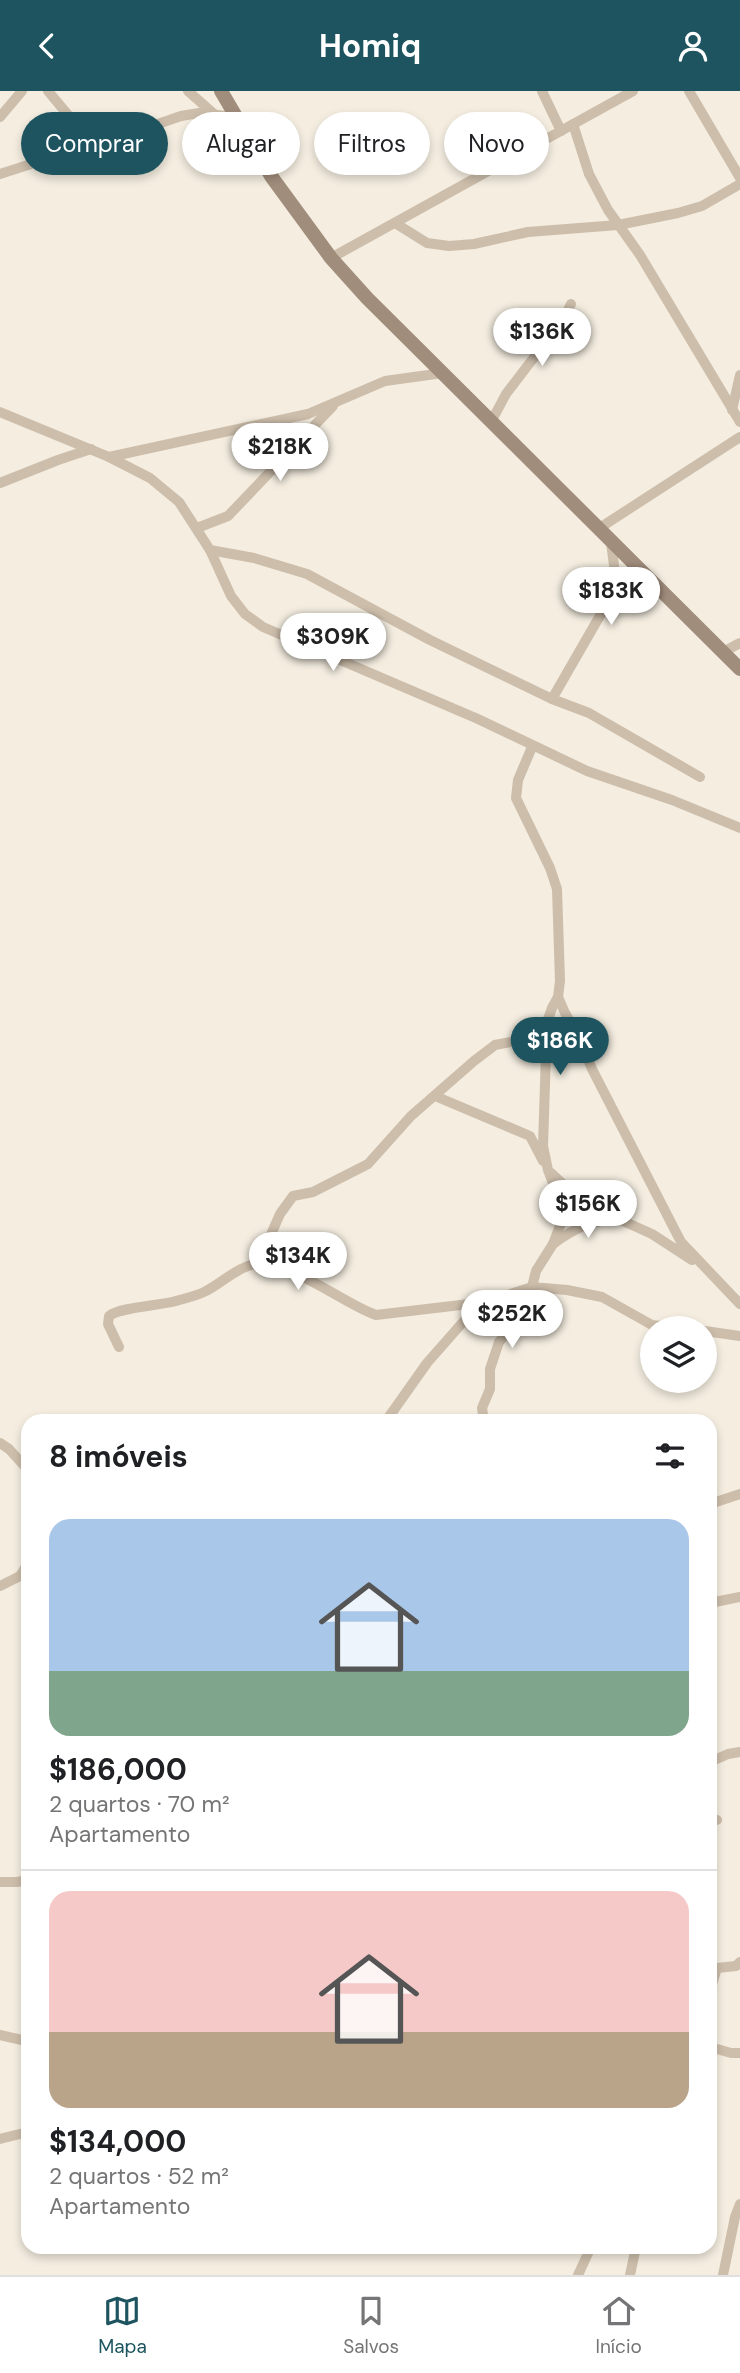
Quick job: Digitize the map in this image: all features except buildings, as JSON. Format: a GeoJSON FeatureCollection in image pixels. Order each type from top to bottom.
{"type":"FeatureCollection","features":[{"type":"Feature","properties":{"kind":"main road"},"geometry":{"type":"LineString","coordinates":[[221,91],[232,112]]}},
{"type":"Feature","properties":{"kind":"main road"},"geometry":{"type":"LineString","coordinates":[[270,175],[331,258],[367,298],[740,669]]}},
{"type":"Feature","properties":{"kind":"street"},"geometry":{"type":"LineString","coordinates":[[0,117],[22,91]]}},
{"type":"Feature","properties":{"kind":"street"},"geometry":{"type":"LineString","coordinates":[[48,91],[66,112]]}},
{"type":"Feature","properties":{"kind":"street"},"geometry":{"type":"LineString","coordinates":[[188,91],[212,112]]}},
{"type":"Feature","properties":{"kind":"street"},"geometry":{"type":"LineString","coordinates":[[542,91],[561,131]]}},
{"type":"Feature","properties":{"kind":"street"},"geometry":{"type":"LineString","coordinates":[[331,258],[633,91]]}},
{"type":"Feature","properties":{"kind":"street"},"geometry":{"type":"LineString","coordinates":[[688,91],[740,178]]}},
{"type":"Feature","properties":{"kind":"street"},"geometry":{"type":"LineString","coordinates":[[573,124],[589,174],[740,422]]}},
{"type":"Feature","properties":{"kind":"street"},"geometry":{"type":"LineString","coordinates":[[0,174],[21,167]]}},
{"type":"Feature","properties":{"kind":"street"},"geometry":{"type":"LineString","coordinates":[[395,223],[427,243],[449,246],[474,244],[528,232],[618,225],[678,213],[702,206],[740,184]]}},
{"type":"Feature","properties":{"kind":"street"},"geometry":{"type":"LineString","coordinates":[[491,422],[506,394],[564,318],[571,304]]}},
{"type":"Feature","properties":{"kind":"street"},"geometry":{"type":"LineString","coordinates":[[109,457],[307,414],[385,381],[443,373]]}},
{"type":"Feature","properties":{"kind":"street"},"geometry":{"type":"LineString","coordinates":[[732,410],[740,375]]}},
{"type":"Feature","properties":{"kind":"street"},"geometry":{"type":"LineString","coordinates":[[197,528],[228,516],[339,401]]}},
{"type":"Feature","properties":{"kind":"street"},"geometry":{"type":"LineString","coordinates":[[0,412],[91,449],[150,478],[179,502],[210,550],[231,596],[245,614],[263,627],[478,719],[587,771],[672,800],[740,828]]}},
{"type":"Feature","properties":{"kind":"street"},"geometry":{"type":"LineString","coordinates":[[598,529],[740,437]]}},
{"type":"Feature","properties":{"kind":"street"},"geometry":{"type":"LineString","coordinates":[[0,483],[91,449]]}},
{"type":"Feature","properties":{"kind":"street"},"geometry":{"type":"LineString","coordinates":[[552,698],[613,593],[616,581],[611,542]]}},
{"type":"Feature","properties":{"kind":"street"},"geometry":{"type":"LineString","coordinates":[[210,550],[254,558],[307,574],[418,634],[589,713],[700,777]]}},
{"type":"Feature","properties":{"kind":"street"},"geometry":{"type":"LineString","coordinates":[[723,652],[740,643]]}},
{"type":"Feature","properties":{"kind":"street"},"geometry":{"type":"LineString","coordinates":[[532,747],[518,779],[516,798],[558,889],[558,997],[681,1242],[740,1304]]}},
{"type":"Feature","properties":{"kind":"street"},"geometry":{"type":"LineString","coordinates":[[558,997],[552,1008],[548,1028],[543,1109],[543,1146],[548,1170],[583,1203],[652,1234],[702,1266]]}},
{"type":"Feature","properties":{"kind":"street"},"geometry":{"type":"LineString","coordinates":[[257,1265],[280,1214],[293,1196],[313,1192],[368,1164],[411,1116],[495,1045],[526,1039],[548,1028]]}},
{"type":"Feature","properties":{"kind":"street"},"geometry":{"type":"LineString","coordinates":[[435,1096],[530,1136],[548,1170],[559,1199],[561,1223],[553,1244],[536,1271],[529,1300],[499,1342],[489,1369],[490,1389],[482,1408],[483,1414]]}},
{"type":"Feature","properties":{"kind":"street"},"geometry":{"type":"LineString","coordinates":[[553,1244],[573,1229],[599,1220],[617,1219]]}},
{"type":"Feature","properties":{"kind":"street"},"geometry":{"type":"LineString","coordinates":[[119,1347],[108,1324],[109,1316],[116,1310],[158,1306],[205,1292],[248,1266],[257,1265],[268,1265],[311,1280],[376,1315],[486,1302],[532,1287],[602,1297],[640,1318]]}},
{"type":"Feature","properties":{"kind":"street"},"geometry":{"type":"LineString","coordinates":[[391,1414],[456,1328],[486,1302]]}},
{"type":"Feature","properties":{"kind":"street"},"geometry":{"type":"LineString","coordinates":[[717,1333],[740,1336]]}},
{"type":"Feature","properties":{"kind":"street"},"geometry":{"type":"LineString","coordinates":[[0,1443],[21,1462]]}},
{"type":"Feature","properties":{"kind":"street"},"geometry":{"type":"LineString","coordinates":[[717,1502],[740,1494]]}},
{"type":"Feature","properties":{"kind":"street"},"geometry":{"type":"LineString","coordinates":[[0,1586],[21,1574]]}},
{"type":"Feature","properties":{"kind":"street"},"geometry":{"type":"LineString","coordinates":[[717,1602],[740,1597]]}},
{"type":"Feature","properties":{"kind":"street"},"geometry":{"type":"LineString","coordinates":[[717,1759],[740,1752]]}},
{"type":"Feature","properties":{"kind":"street"},"geometry":{"type":"LineString","coordinates":[[0,1882],[21,1881]]}},
{"type":"Feature","properties":{"kind":"street"},"geometry":{"type":"LineString","coordinates":[[717,1968],[736,1966],[740,1962]]}},
{"type":"Feature","properties":{"kind":"street"},"geometry":{"type":"LineString","coordinates":[[0,2035],[21,2041]]}},
{"type":"Feature","properties":{"kind":"street"},"geometry":{"type":"LineString","coordinates":[[717,2049],[740,2053]]}},
{"type":"Feature","properties":{"kind":"street"},"geometry":{"type":"LineString","coordinates":[[0,2139],[21,2134]]}},
{"type":"Feature","properties":{"kind":"street"},"geometry":{"type":"LineString","coordinates":[[723,2275],[740,2204]]}},
{"type":"Feature","properties":{"kind":"street"},"geometry":{"type":"LineString","coordinates":[[578,2275],[588,2254]]}},
{"type":"Feature","properties":{"kind":"street"},"geometry":{"type":"LineString","coordinates":[[630,2275],[634,2254]]}}]}
